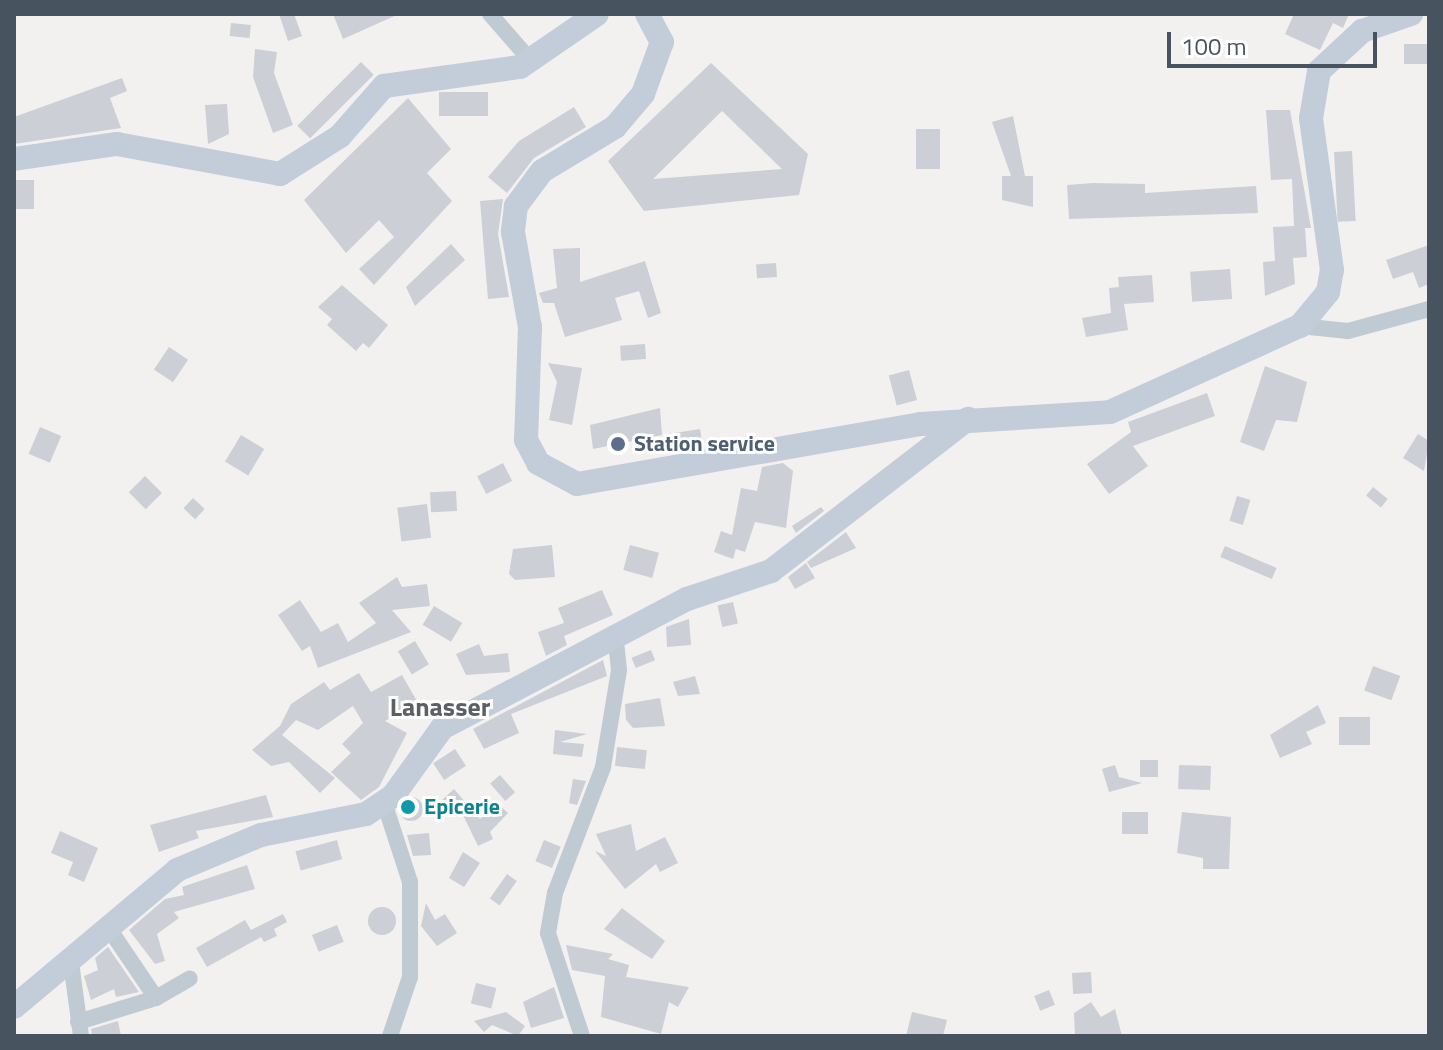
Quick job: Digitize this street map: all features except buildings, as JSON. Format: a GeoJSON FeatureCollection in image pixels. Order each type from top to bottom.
{"type":"FeatureCollection","features":[{"type":"Feature","properties":{"kind":"main road"},"geometry":{"type":"LineString","coordinates":[[14,159],[117,144],[280,174],[340,136],[384,86],[445,72],[505,72],[532,62],[597,14]]}},
{"type":"Feature","properties":{"kind":"main road"},"geometry":{"type":"LineString","coordinates":[[647,14],[662,42],[643,94],[615,127],[542,171],[516,206],[513,232],[530,327],[522,413],[538,463],[577,484],[968,419],[1110,412],[1300,326],[1328,292],[1332,270],[1311,118],[1319,71],[1362,31],[1411,14]]}},
{"type":"Feature","properties":{"kind":"main road"},"geometry":{"type":"LineString","coordinates":[[14,1007],[209,850],[341,824],[384,802],[442,728],[615,634],[687,599],[771,571],[968,419]]}},
{"type":"Feature","properties":{"kind":"street"},"geometry":{"type":"LineString","coordinates":[[490,14],[532,62]]}},
{"type":"Feature","properties":{"kind":"street"},"geometry":{"type":"LineString","coordinates":[[1300,326],[1348,331],[1429,309]]}},
{"type":"Feature","properties":{"kind":"street"},"geometry":{"type":"LineString","coordinates":[[582,1036],[548,933],[555,893],[603,767],[619,670],[615,634]]}},
{"type":"Feature","properties":{"kind":"street"},"geometry":{"type":"LineString","coordinates":[[384,802],[410,882],[410,977],[390,1036]]}},
{"type":"Feature","properties":{"kind":"street"},"geometry":{"type":"LineString","coordinates":[[110,930],[156,998]]}},
{"type":"Feature","properties":{"kind":"street"},"geometry":{"type":"LineString","coordinates":[[71,962],[80,1029],[156,998],[190,978]]}},
{"type":"Feature","properties":{"kind":"place","name":"Station service"},"geometry":{"type":"Point","coordinates":[618,444]}},
{"type":"Feature","properties":{"kind":"place","name":"Epicerie"},"geometry":{"type":"Point","coordinates":[408,807]}},
{"type":"Feature","properties":{"kind":"district","name":"Lanasser"},"geometry":{"type":"Point","coordinates":[440,707]}}]}
